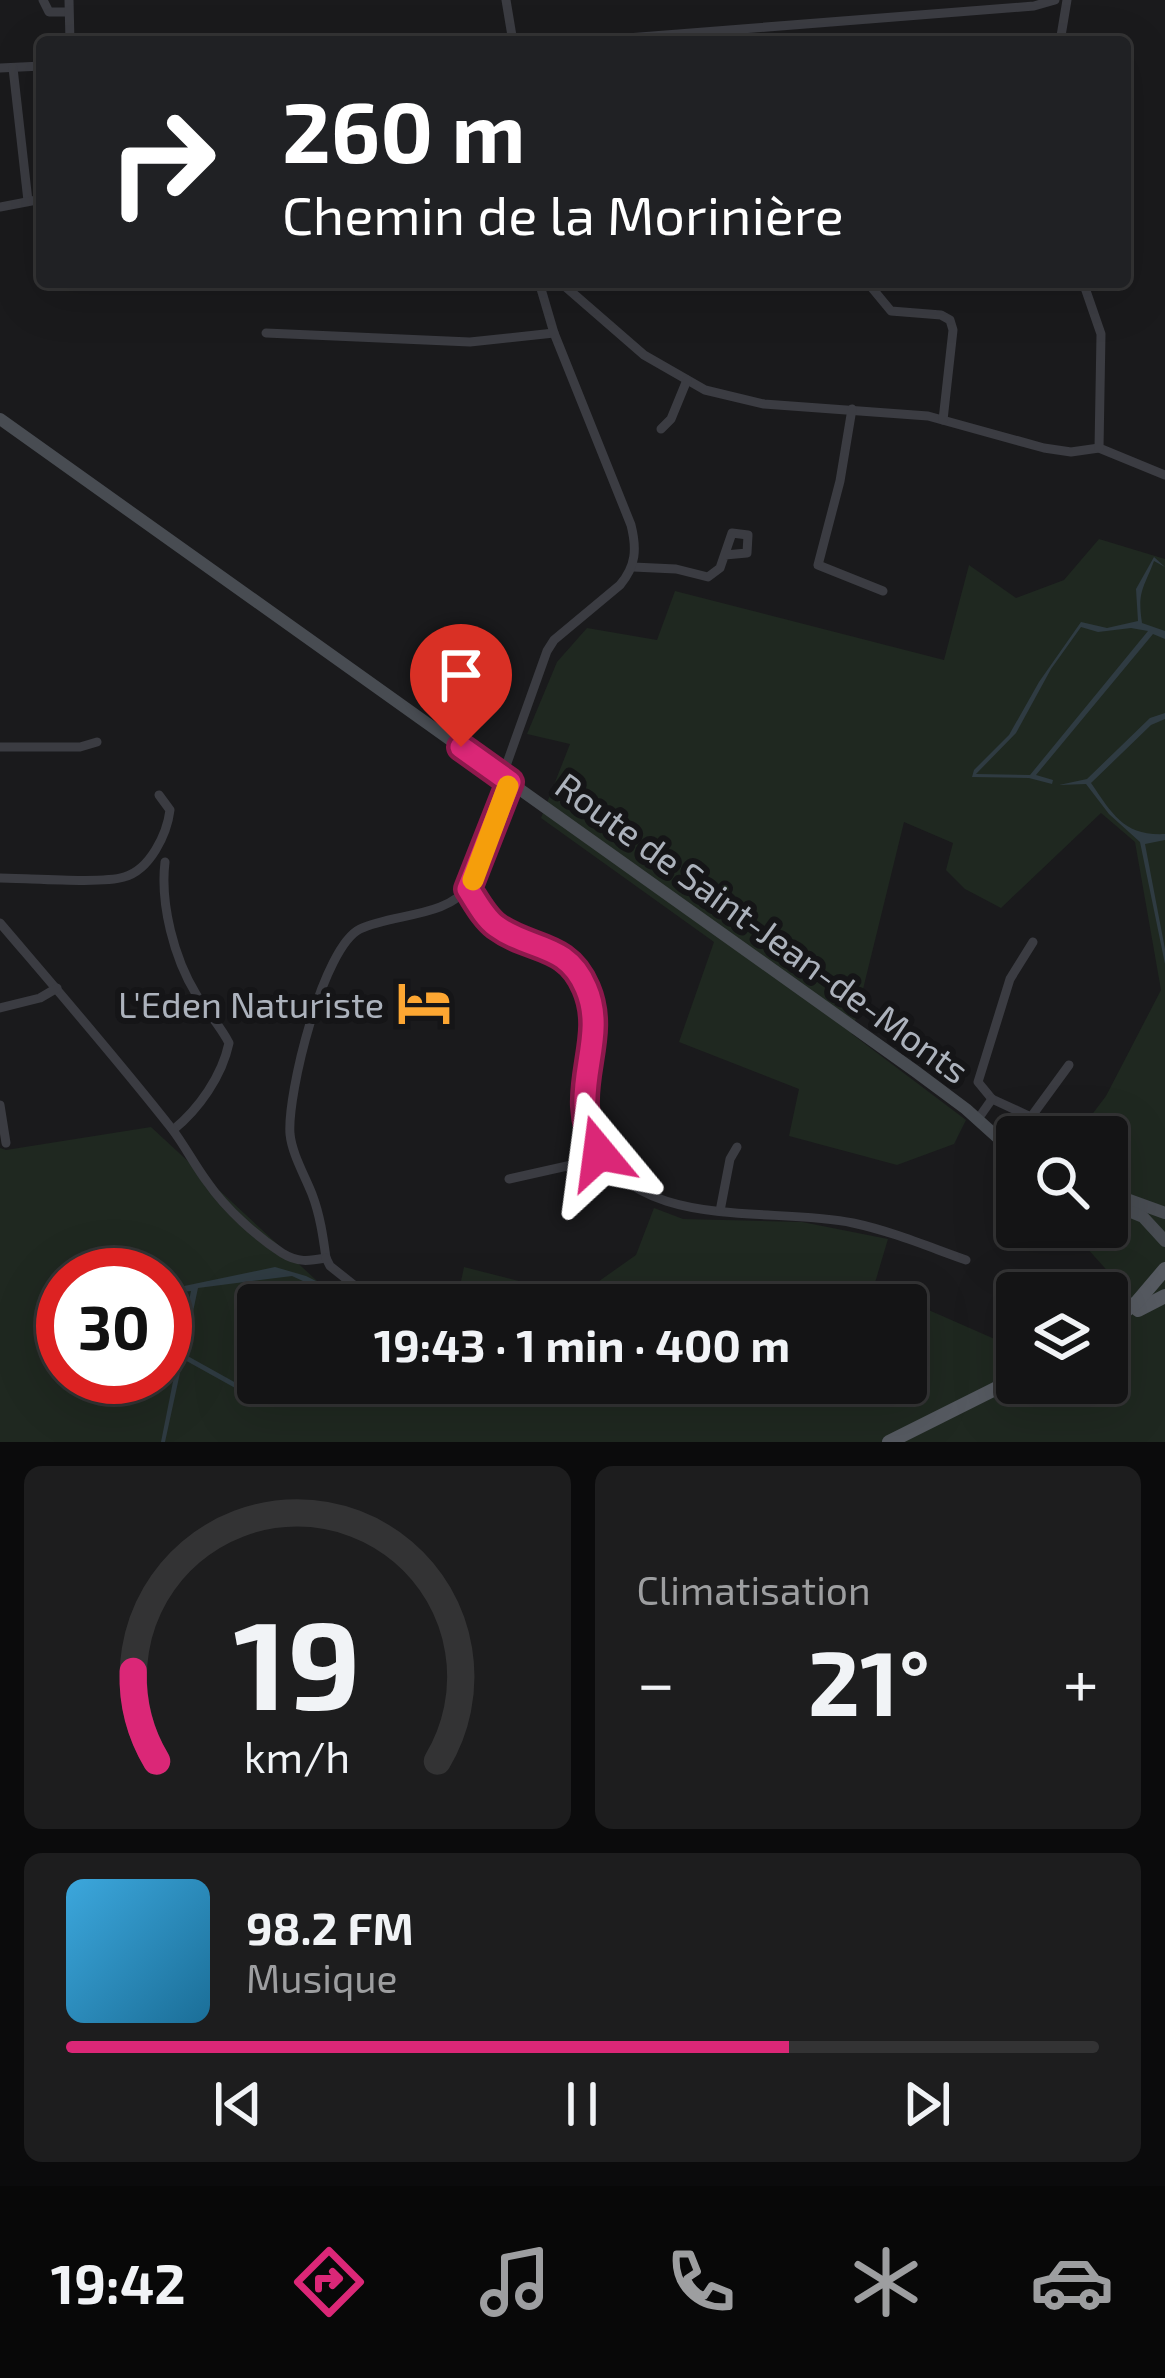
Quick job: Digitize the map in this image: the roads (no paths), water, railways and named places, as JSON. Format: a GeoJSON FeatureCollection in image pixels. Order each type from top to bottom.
{"type":"FeatureCollection","features":[{"type":"Feature","properties":{"kind":"main road","name":"Route de Saint-Jean-de-Monts"},"geometry":{"type":"LineString","coordinates":[[0,419],[996,1136]]}},
{"type":"Feature","properties":{"kind":"main road"},"geometry":{"type":"LineString","coordinates":[[1128,1200],[1165,1213]]}},
{"type":"Feature","properties":{"kind":"main road"},"geometry":{"type":"LineString","coordinates":[[1128,1211],[1143,1217],[1165,1241]]}},
{"type":"Feature","properties":{"kind":"main road"},"geometry":{"type":"LineString","coordinates":[[1128,1309],[1165,1268]]}},
{"type":"Feature","properties":{"kind":"main road"},"geometry":{"type":"LineString","coordinates":[[1128,1314],[1165,1296]]}},
{"type":"Feature","properties":{"kind":"main road"},"geometry":{"type":"LineString","coordinates":[[890,1442],[996,1389]]}},
{"type":"Feature","properties":{"kind":"street"},"geometry":{"type":"LineString","coordinates":[[43,0],[44,9],[69,6],[70,36]]}},
{"type":"Feature","properties":{"kind":"street"},"geometry":{"type":"LineString","coordinates":[[506,0],[512,36]]}},
{"type":"Feature","properties":{"kind":"street"},"geometry":{"type":"LineString","coordinates":[[910,0],[910,14]]}},
{"type":"Feature","properties":{"kind":"street"},"geometry":{"type":"LineString","coordinates":[[648,36],[1034,6],[1055,0]]}},
{"type":"Feature","properties":{"kind":"street"},"geometry":{"type":"LineString","coordinates":[[1061,36],[1067,0]]}},
{"type":"Feature","properties":{"kind":"street"},"geometry":{"type":"LineString","coordinates":[[0,68],[36,66]]}},
{"type":"Feature","properties":{"kind":"street"},"geometry":{"type":"LineString","coordinates":[[13,68],[28,201]]}},
{"type":"Feature","properties":{"kind":"street"},"geometry":{"type":"LineString","coordinates":[[0,207],[36,200]]}},
{"type":"Feature","properties":{"kind":"street"},"geometry":{"type":"LineString","coordinates":[[353,1284],[326,1258],[315,1201],[290,1138],[298,1077],[328,972],[342,944],[362,928],[437,907],[468,889],[547,651],[620,585],[633,567],[631,525],[540,288]]}},
{"type":"Feature","properties":{"kind":"street"},"geometry":{"type":"LineString","coordinates":[[566,288],[616,335],[705,389],[764,404],[943,419],[1044,448],[1071,452],[1099,448],[1165,475]]}},
{"type":"Feature","properties":{"kind":"street"},"geometry":{"type":"LineString","coordinates":[[872,288],[891,311],[950,320],[953,330],[943,419]]}},
{"type":"Feature","properties":{"kind":"street"},"geometry":{"type":"LineString","coordinates":[[1085,288],[1101,334],[1099,448]]}},
{"type":"Feature","properties":{"kind":"street"},"geometry":{"type":"LineString","coordinates":[[266,333],[470,342],[554,333]]}},
{"type":"Feature","properties":{"kind":"street"},"geometry":{"type":"LineString","coordinates":[[661,429],[671,419],[687,380]]}},
{"type":"Feature","properties":{"kind":"street"},"geometry":{"type":"LineString","coordinates":[[852,409],[840,482],[818,565],[883,591]]}},
{"type":"Feature","properties":{"kind":"street"},"geometry":{"type":"LineString","coordinates":[[633,567],[676,569],[708,577],[720,568],[725,555]]}},
{"type":"Feature","properties":{"kind":"street"},"geometry":{"type":"LineString","coordinates":[[0,747],[80,747],[97,742]]}},
{"type":"Feature","properties":{"kind":"street"},"geometry":{"type":"LineString","coordinates":[[0,878],[124,878],[144,866],[168,826],[170,810],[159,795]]}},
{"type":"Feature","properties":{"kind":"street"},"geometry":{"type":"LineString","coordinates":[[165,862],[171,933],[194,992],[229,1043],[194,1113],[173,1130]]}},
{"type":"Feature","properties":{"kind":"street"},"geometry":{"type":"LineString","coordinates":[[468,889],[494,925],[563,957],[584,982],[592,1010],[583,1105],[586,1128],[599,1153],[651,1196],[690,1210],[856,1224],[966,1260]]}},
{"type":"Feature","properties":{"kind":"street"},"geometry":{"type":"LineString","coordinates":[[0,923],[173,1130],[214,1190],[283,1253],[302,1262],[326,1258]]}},
{"type":"Feature","properties":{"kind":"street"},"geometry":{"type":"LineString","coordinates":[[1033,942],[1010,980],[979,1088],[1031,1117],[1069,1065]]}},
{"type":"Feature","properties":{"kind":"street"},"geometry":{"type":"LineString","coordinates":[[0,1009],[57,988]]}},
{"type":"Feature","properties":{"kind":"street"},"geometry":{"type":"LineString","coordinates":[[978,1119],[992,1099]]}},
{"type":"Feature","properties":{"kind":"street"},"geometry":{"type":"LineString","coordinates":[[0,1105],[6,1143]]}},
{"type":"Feature","properties":{"kind":"street"},"geometry":{"type":"LineString","coordinates":[[720,1211],[730,1159],[737,1147]]}},
{"type":"Feature","properties":{"kind":"street"},"geometry":{"type":"LineString","coordinates":[[509,1179],[585,1162],[599,1153]]}},
{"type":"Feature","properties":{"kind":"place","name":"L'Eden Naturiste"},"geometry":{"type":"Point","coordinates":[424,1003]}}]}
